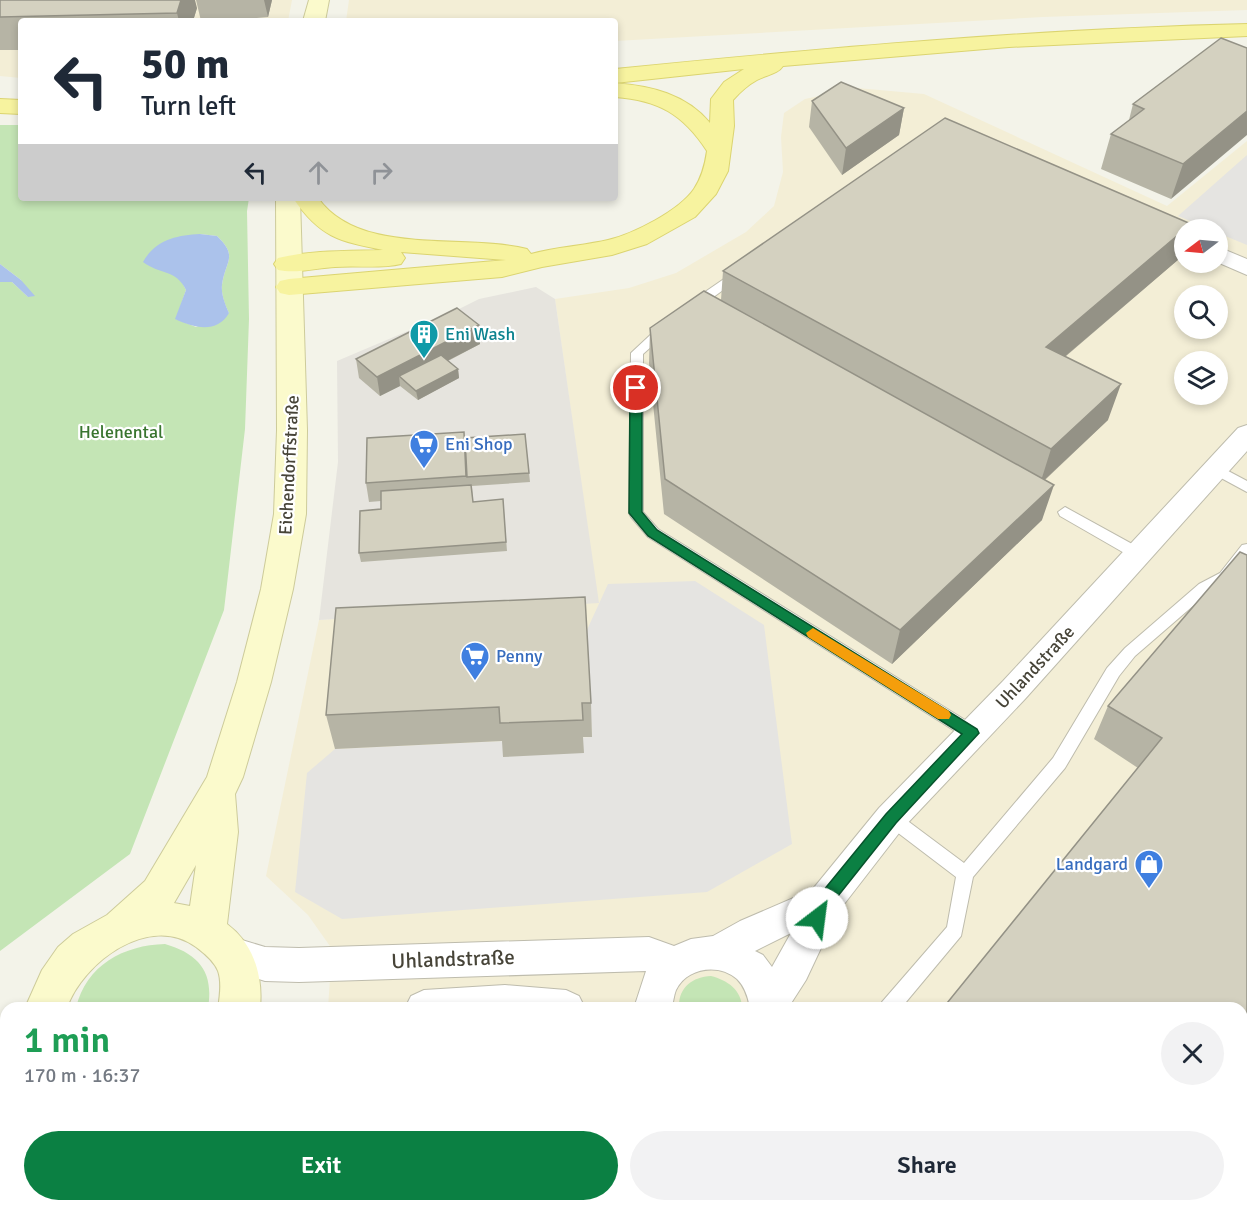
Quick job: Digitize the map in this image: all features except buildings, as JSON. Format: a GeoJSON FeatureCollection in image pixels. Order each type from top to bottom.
{"type":"FeatureCollection","features":[{"type":"Feature","properties":{"kind":"main road"},"geometry":{"type":"LineString","coordinates":[[618,76],[1004,39],[1129,32],[1247,30]]}},
{"type":"Feature","properties":{"kind":"main road"},"geometry":{"type":"LineString","coordinates":[[288,276],[502,269],[540,259],[612,247],[661,228],[686,212],[704,194],[716,171],[722,99],[732,87],[750,75],[769,68],[780,59]]}},
{"type":"Feature","properties":{"kind":"main road"},"geometry":{"type":"LineString","coordinates":[[618,90],[650,95],[672,103],[692,115],[705,128],[719,151]]}},
{"type":"Feature","properties":{"kind":"main road"},"geometry":{"type":"LineString","coordinates":[[0,106],[18,107]]}},
{"type":"Feature","properties":{"kind":"main road"},"geometry":{"type":"LineString","coordinates":[[307,201],[320,218],[362,238],[426,248],[489,249],[540,259]]}},
{"type":"Feature","properties":{"kind":"street"},"geometry":{"type":"LineString","coordinates":[[315,18],[319,0]]}},
{"type":"Feature","properties":{"kind":"street","name":"Eichendorffstraße"},"geometry":{"type":"LineString","coordinates":[[122,926],[159,893],[225,777],[257,672],[277,589],[290,514],[293,385],[288,276],[288,201]]}},
{"type":"Feature","properties":{"kind":"street"},"geometry":{"type":"LineString","coordinates":[[1228,259],[1247,268]]}},
{"type":"Feature","properties":{"kind":"street","name":"Uhlandstraße"},"geometry":{"type":"LineString","coordinates":[[771,1002],[793,968],[825,901],[891,818],[1247,434]]}},
{"type":"Feature","properties":{"kind":"street","name":"Eichendorffstraße"},"geometry":{"type":"LineString","coordinates":[[217,794],[219,942]]}},
{"type":"Feature","properties":{"kind":"street","name":"Uhlandstraße"},"geometry":{"type":"LineString","coordinates":[[717,953],[753,933],[825,901]]}},
{"type":"Feature","properties":{"kind":"street","name":"Eichendorffstraße"},"geometry":{"type":"LineString","coordinates":[[48,1002],[54,986],[71,961],[95,940],[122,926],[152,919],[181,920],[219,942],[241,979],[239,1002]]}},
{"type":"Feature","properties":{"kind":"street","name":"Uhlandstraße"},"geometry":{"type":"LineString","coordinates":[[219,942],[265,964],[299,965],[649,954],[674,963],[692,954],[717,953],[741,961],[751,969],[766,989],[768,1002]]}},
{"type":"Feature","properties":{"kind":"street"},"geometry":{"type":"LineString","coordinates":[[653,1002],[658,982],[674,963]]}},
{"type":"Feature","properties":{"kind":"lane"},"geometry":{"type":"LineString","coordinates":[[701,320],[684,311],[746,268]]}},
{"type":"Feature","properties":{"kind":"lane"},"geometry":{"type":"LineString","coordinates":[[676,318],[637,353],[636,513],[653,533],[972,733]]}},
{"type":"Feature","properties":{"kind":"lane"},"geometry":{"type":"LineString","coordinates":[[1215,469],[1247,487]]}},
{"type":"Feature","properties":{"kind":"lane"},"geometry":{"type":"LineString","coordinates":[[1065,512],[1138,554]]}},
{"type":"Feature","properties":{"kind":"lane"},"geometry":{"type":"LineString","coordinates":[[894,1002],[955,930],[965,874],[1059,763],[1113,672],[1130,652],[1204,588],[1225,577],[1247,549]]}},
{"type":"Feature","properties":{"kind":"lane"},"geometry":{"type":"LineString","coordinates":[[891,818],[965,874]]}},
{"type":"Feature","properties":{"kind":"shaded area"},"geometry":{"type":"Polygon","coordinates":[[[0,0],[292,0],[289,18],[18,18],[18,78],[0,76],[0,0]]]}},
{"type":"Feature","properties":{"kind":"shaded area"},"geometry":{"type":"Polygon","coordinates":[[[349,0],[1247,0],[1247,10],[1043,17],[618,41],[618,18],[346,18],[349,0]]]}},
{"type":"Feature","properties":{"kind":"shaded area"},"geometry":{"type":"Polygon","coordinates":[[[857,88],[924,94],[1167,206],[1247,141],[1247,1002],[328,1002],[332,949],[308,915],[266,876],[319,620],[598,602],[555,299],[629,288],[676,273],[746,232],[774,206],[783,172],[781,137],[784,113],[805,99],[857,88]]]}},
{"type":"Feature","properties":{"kind":"shaded area"},"geometry":{"type":"Polygon","coordinates":[[[1247,155],[1247,245],[1228,237],[1228,219],[1185,219],[1178,216],[1247,155]]]}},
{"type":"Feature","properties":{"kind":"shaded area"},"geometry":{"type":"Polygon","coordinates":[[[536,287],[555,299],[599,603],[319,620],[338,462],[337,361],[479,299],[536,287]]]}},
{"type":"Feature","properties":{"kind":"shaded area"},"geometry":{"type":"Polygon","coordinates":[[[695,581],[764,625],[792,844],[707,892],[342,919],[295,892],[307,773],[335,749],[592,737],[586,632],[608,584],[695,581]]]}},
{"type":"Feature","properties":{"kind":"green space","name":"Helenental"},"geometry":{"type":"Polygon","coordinates":[[[0,125],[18,125],[18,201],[249,201],[249,319],[245,429],[224,610],[130,854],[0,951],[0,282],[12,282],[28,297],[21,280],[0,264],[0,125]],[[200,234],[171,273],[181,280],[186,290],[176,319],[196,327],[229,313],[222,288],[229,259],[224,243],[217,236],[200,234]]]}},
{"type":"Feature","properties":{"kind":"green space"},"geometry":{"type":"Polygon","coordinates":[[[165,944],[195,959],[202,966],[209,984],[208,1002],[78,1002],[88,980],[109,960],[121,953],[150,945],[165,944]]]}},
{"type":"Feature","properties":{"kind":"green space"},"geometry":{"type":"Polygon","coordinates":[[[711,976],[723,980],[736,991],[741,1002],[679,1002],[684,989],[692,981],[711,976]]]}},
{"type":"Feature","properties":{"kind":"water"},"geometry":{"type":"Polygon","coordinates":[[[200,234],[217,236],[224,243],[229,254],[222,288],[229,313],[218,324],[205,327],[197,327],[175,319],[186,290],[182,283],[172,275],[143,262],[154,248],[167,240],[200,234]]]}},
{"type":"Feature","properties":{"kind":"water"},"geometry":{"type":"Polygon","coordinates":[[[0,264],[21,280],[35,296],[28,297],[12,282],[0,282],[0,264]]]}},
{"type":"Feature","properties":{"kind":"slow traffic"},"geometry":{"type":"LineString","coordinates":[[813,633],[944,715]]}},
{"type":"Feature","properties":{"kind":"place","name":"Eni Wash"},"geometry":{"type":"Point","coordinates":[424,360]}},
{"type":"Feature","properties":{"kind":"place","name":"Eni Shop"},"geometry":{"type":"Point","coordinates":[424,470]}},
{"type":"Feature","properties":{"kind":"place","name":"Penny"},"geometry":{"type":"Point","coordinates":[475,682]}},
{"type":"Feature","properties":{"kind":"place","name":"Landgard"},"geometry":{"type":"Point","coordinates":[1149,890]}},
{"type":"Feature","properties":{"kind":"route"},"geometry":{"type":"LineString","coordinates":[[636,388],[636,513],[653,533],[972,733],[891,818],[825,901],[817,918]]}}]}
